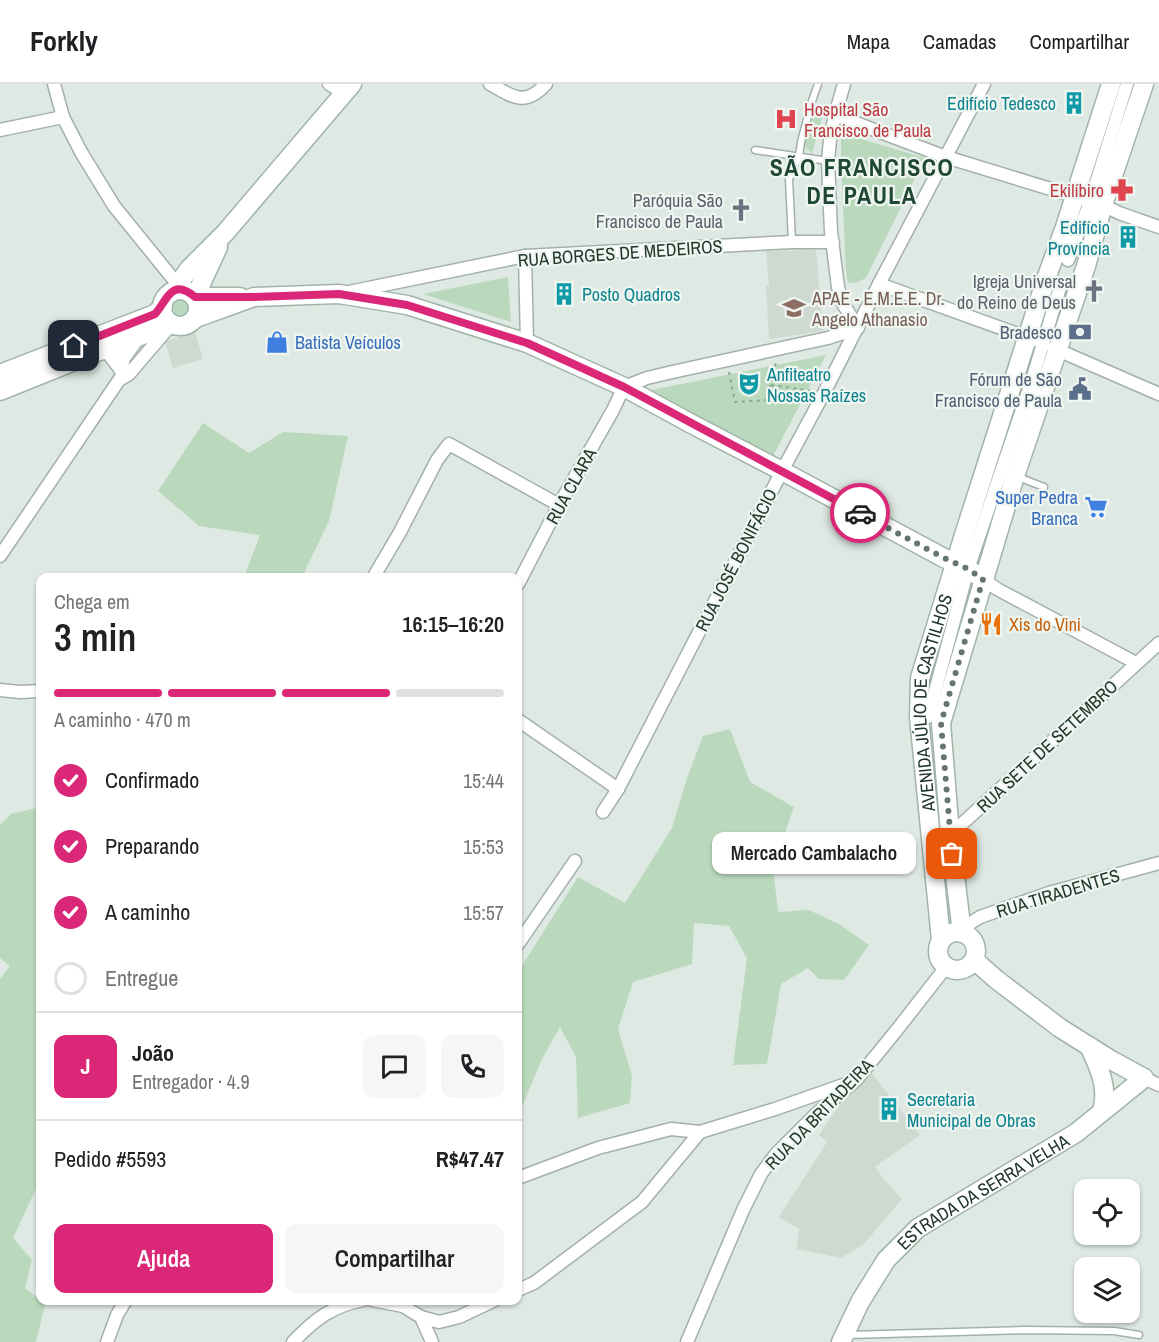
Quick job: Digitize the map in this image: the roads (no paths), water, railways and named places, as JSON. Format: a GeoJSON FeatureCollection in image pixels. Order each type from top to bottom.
{"type":"FeatureCollection","features":[{"type":"Feature","properties":{"kind":"main road","name":"AVENIDA JÚLIO DE CASTILHOS"},"geometry":{"type":"LineString","coordinates":[[962,933],[950,834],[920,678],[961,566],[1015,476],[1031,379],[1098,177],[1111,84]]}},
{"type":"Feature","properties":{"kind":"main road","name":"AVENIDA JÚLIO DE CASTILHOS"},"geometry":{"type":"LineString","coordinates":[[941,940],[931,844],[929,719],[983,579],[978,541],[1089,201],[1098,177],[1144,84]]}},
{"type":"Feature","properties":{"kind":"main road"},"geometry":{"type":"LineString","coordinates":[[186,294],[225,233],[342,87]]}},
{"type":"Feature","properties":{"kind":"main road"},"geometry":{"type":"LineString","coordinates":[[140,335],[171,292],[254,297],[339,294],[407,305],[527,343],[624,387],[983,579]]}},
{"type":"Feature","properties":{"kind":"main road"},"geometry":{"type":"LineString","coordinates":[[186,294],[198,305],[196,318]]}},
{"type":"Feature","properties":{"kind":"main road"},"geometry":{"type":"LineString","coordinates":[[0,391],[140,335],[172,324],[181,326],[187,324],[196,318],[254,297]]}},
{"type":"Feature","properties":{"kind":"main road"},"geometry":{"type":"LineString","coordinates":[[159,310],[172,324]]}},
{"type":"Feature","properties":{"kind":"main road"},"geometry":{"type":"LineString","coordinates":[[0,374],[159,310]]}},
{"type":"Feature","properties":{"kind":"main road"},"geometry":{"type":"LineString","coordinates":[[106,350],[110,351],[120,372]]}},
{"type":"Feature","properties":{"kind":"main road"},"geometry":{"type":"LineString","coordinates":[[962,933],[971,938],[976,955],[970,965],[953,970],[946,967],[939,958],[938,952],[941,940],[947,935],[962,933]]}},
{"type":"Feature","properties":{"kind":"main road"},"geometry":{"type":"LineString","coordinates":[[970,965],[998,980],[1060,1028],[1111,1060],[1152,1081]]}},
{"type":"Feature","properties":{"kind":"main road"},"geometry":{"type":"LineString","coordinates":[[1089,1046],[1104,1085],[1105,1097],[1102,1112]]}},
{"type":"Feature","properties":{"kind":"main road","name":"ESTRADA DA SERRA VELHA"},"geometry":{"type":"LineString","coordinates":[[843,1338],[860,1302],[886,1260],[918,1228],[1076,1134],[1102,1112],[1152,1081]]}},
{"type":"Feature","properties":{"kind":"street"},"geometry":{"type":"LineString","coordinates":[[54,84],[63,117],[114,206],[186,294]]}},
{"type":"Feature","properties":{"kind":"street"},"geometry":{"type":"LineString","coordinates":[[490,84],[520,98],[531,97],[546,84]]}},
{"type":"Feature","properties":{"kind":"street"},"geometry":{"type":"LineString","coordinates":[[624,387],[647,378],[828,338],[858,328],[842,302],[832,242],[828,160],[834,116],[844,84]]}},
{"type":"Feature","properties":{"kind":"street","name":"RUA JOSÉ BONIFÁCIO"},"geometry":{"type":"LineString","coordinates":[[603,812],[618,789],[984,84]]}},
{"type":"Feature","properties":{"kind":"street"},"geometry":{"type":"LineString","coordinates":[[1098,177],[1128,84]]}},
{"type":"Feature","properties":{"kind":"street"},"geometry":{"type":"LineString","coordinates":[[834,116],[946,157],[1089,201],[1159,227]]}},
{"type":"Feature","properties":{"kind":"street"},"geometry":{"type":"LineString","coordinates":[[0,130],[63,117]]}},
{"type":"Feature","properties":{"kind":"street","name":"RUA BORGES DE MEDEIROS"},"geometry":{"type":"LineString","coordinates":[[339,294],[525,256],[792,242],[832,242]]}},
{"type":"Feature","properties":{"kind":"street"},"geometry":{"type":"LineString","coordinates":[[525,256],[527,343]]}},
{"type":"Feature","properties":{"kind":"street"},"geometry":{"type":"LineString","coordinates":[[879,284],[1043,344],[1159,394]]}},
{"type":"Feature","properties":{"kind":"street"},"geometry":{"type":"LineString","coordinates":[[120,372],[129,374],[172,324]]}},
{"type":"Feature","properties":{"kind":"street"},"geometry":{"type":"LineString","coordinates":[[0,556],[120,372],[140,335]]}},
{"type":"Feature","properties":{"kind":"street","name":"RUA CLARA"},"geometry":{"type":"LineString","coordinates":[[522,576],[624,387]]}},
{"type":"Feature","properties":{"kind":"street"},"geometry":{"type":"LineString","coordinates":[[376,573],[437,460],[449,444],[560,505]]}},
{"type":"Feature","properties":{"kind":"street"},"geometry":{"type":"LineString","coordinates":[[983,579],[997,589],[1136,663]]}},
{"type":"Feature","properties":{"kind":"street","name":"RUA SETE DE SETEMBRO"},"geometry":{"type":"LineString","coordinates":[[931,844],[950,834],[1159,643]]}},
{"type":"Feature","properties":{"kind":"street"},"geometry":{"type":"LineString","coordinates":[[0,690],[36,692]]}},
{"type":"Feature","properties":{"kind":"street"},"geometry":{"type":"LineString","coordinates":[[522,723],[618,789]]}},
{"type":"Feature","properties":{"kind":"street"},"geometry":{"type":"LineString","coordinates":[[522,939],[575,861]]}},
{"type":"Feature","properties":{"kind":"street","name":"RUA TIRADENTES"},"geometry":{"type":"LineString","coordinates":[[962,933],[969,924],[980,917],[1048,893],[1159,864]]}},
{"type":"Feature","properties":{"kind":"street","name":"RUA DA BRITADEIRA"},"geometry":{"type":"LineString","coordinates":[[687,1342],[742,1210],[761,1174],[776,1154],[816,1114],[856,1080],[946,967]]}},
{"type":"Feature","properties":{"kind":"street"},"geometry":{"type":"LineString","coordinates":[[522,1176],[598,1148],[671,1129],[700,1132],[775,1109],[856,1080]]}},
{"type":"Feature","properties":{"kind":"street"},"geometry":{"type":"LineString","coordinates":[[522,1288],[534,1283],[642,1202],[700,1132]]}},
{"type":"Feature","properties":{"kind":"street"},"geometry":{"type":"LineString","coordinates":[[107,1342],[123,1305]]}},
{"type":"Feature","properties":{"kind":"street"},"geometry":{"type":"LineString","coordinates":[[294,1342],[328,1311],[344,1305]]}},
{"type":"Feature","properties":{"kind":"street"},"geometry":{"type":"LineString","coordinates":[[398,1305],[421,1317],[439,1322],[459,1317],[484,1305]]}},
{"type":"Feature","properties":{"kind":"street"},"geometry":{"type":"LineString","coordinates":[[421,1317],[432,1342]]}},
{"type":"Feature","properties":{"kind":"lane"},"geometry":{"type":"LineString","coordinates":[[792,242],[789,179],[799,156],[818,84]]}},
{"type":"Feature","properties":{"kind":"lane"},"geometry":{"type":"LineString","coordinates":[[755,150],[828,160]]}},
{"type":"Feature","properties":{"kind":"lane"},"geometry":{"type":"LineString","coordinates":[[1015,476],[1044,487]]}},
{"type":"Feature","properties":{"kind":"lane"},"geometry":{"type":"LineString","coordinates":[[843,1338],[1025,1330],[1114,1331],[1139,1335]]}},
{"type":"Feature","properties":{"kind":"place","name":"Edifício Tedesco"},"geometry":{"type":"Point","coordinates":[1074,103]}},
{"type":"Feature","properties":{"kind":"place","name":"Hospital São Francisco de Paula"},"geometry":{"type":"Point","coordinates":[786,119]}},
{"type":"Feature","properties":{"kind":"place","name":"Ekilíbiro"},"geometry":{"type":"Point","coordinates":[1122,190]}},
{"type":"Feature","properties":{"kind":"place","name":"Paróquia São Francisco de Paula"},"geometry":{"type":"Point","coordinates":[741,210]}},
{"type":"Feature","properties":{"kind":"place","name":"Edifício Província"},"geometry":{"type":"Point","coordinates":[1128,237]}},
{"type":"Feature","properties":{"kind":"place","name":"Igreja Universal do Reino de Deus"},"geometry":{"type":"Point","coordinates":[1094,291]}},
{"type":"Feature","properties":{"kind":"place","name":"Posto Quadros"},"geometry":{"type":"Point","coordinates":[564,294]}},
{"type":"Feature","properties":{"kind":"place","name":"APAE - E.M.E.E. Dr. Angelo Athanasio"},"geometry":{"type":"Point","coordinates":[794,308]}},
{"type":"Feature","properties":{"kind":"place","name":"Bradesco"},"geometry":{"type":"Point","coordinates":[1080,332]}},
{"type":"Feature","properties":{"kind":"place","name":"Batista Veículos"},"geometry":{"type":"Point","coordinates":[277,342]}},
{"type":"Feature","properties":{"kind":"place","name":"Anfiteatro Nossas Raízes"},"geometry":{"type":"Point","coordinates":[749,384]}},
{"type":"Feature","properties":{"kind":"place","name":"Fórum de São Francisco de Paula"},"geometry":{"type":"Point","coordinates":[1080,389]}},
{"type":"Feature","properties":{"kind":"place","name":"Super Pedra Branca"},"geometry":{"type":"Point","coordinates":[1096,507]}},
{"type":"Feature","properties":{"kind":"place","name":"Xis do Vini"},"geometry":{"type":"Point","coordinates":[991,624]}},
{"type":"Feature","properties":{"kind":"place","name":"Mercado Cambalacho"},"geometry":{"type":"Point","coordinates":[952,854]}},
{"type":"Feature","properties":{"kind":"place","name":"Secretaria Municipal de Obras"},"geometry":{"type":"Point","coordinates":[889,1109]}},
{"type":"Feature","properties":{"kind":"district","name":"SÃO FRANCISCO DE PAULA"},"geometry":{"type":"Point","coordinates":[862,181]}}]}
